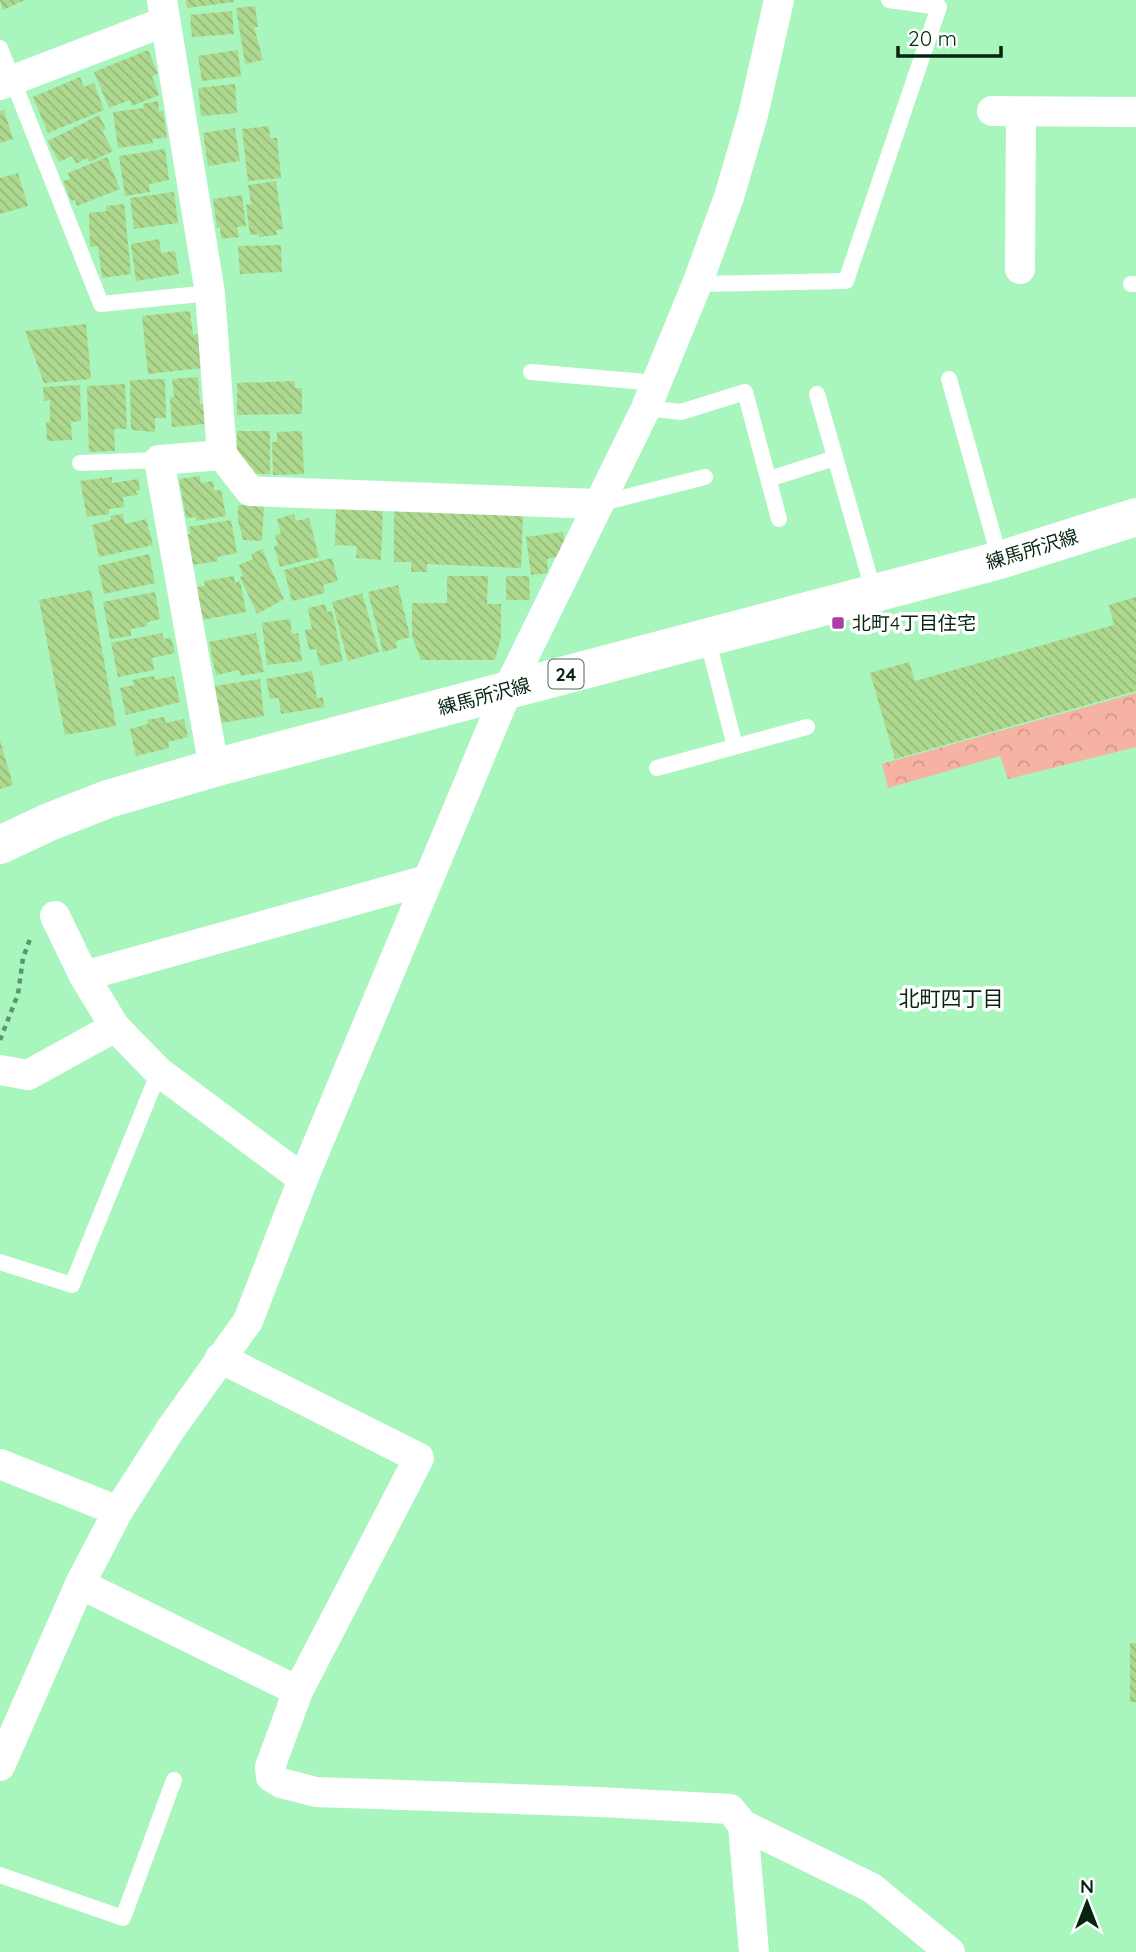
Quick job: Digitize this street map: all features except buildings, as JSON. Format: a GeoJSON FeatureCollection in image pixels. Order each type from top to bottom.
{"type":"FeatureCollection","features":[{"type":"Feature","properties":{"kind":"main road","name":"練馬所沢線"},"geometry":{"type":"LineString","coordinates":[[0,845],[108,799],[214,768],[1000,560],[1136,517]]}},
{"type":"Feature","properties":{"kind":"street"},"geometry":{"type":"LineString","coordinates":[[2,1750],[80,1584],[118,1511],[248,1321],[303,1179],[508,689],[651,396],[697,284],[729,197],[753,115],[779,0]]}},
{"type":"Feature","properties":{"kind":"street"},"geometry":{"type":"LineString","coordinates":[[6,83],[163,11],[210,293],[222,455],[250,491],[598,504]]}},
{"type":"Feature","properties":{"kind":"street"},"geometry":{"type":"LineString","coordinates":[[992,111],[1136,112]]}},
{"type":"Feature","properties":{"kind":"street"},"geometry":{"type":"LineString","coordinates":[[1020,269],[1021,112]]}},
{"type":"Feature","properties":{"kind":"street"},"geometry":{"type":"LineString","coordinates":[[214,768],[159,460],[222,455]]}},
{"type":"Feature","properties":{"kind":"street"},"geometry":{"type":"LineString","coordinates":[[84,976],[427,880]]}},
{"type":"Feature","properties":{"kind":"street"},"geometry":{"type":"LineString","coordinates":[[55,916],[84,976],[115,1027],[159,1072],[303,1179]]}},
{"type":"Feature","properties":{"kind":"street"},"geometry":{"type":"LineString","coordinates":[[0,1070],[28,1074],[115,1027]]}},
{"type":"Feature","properties":{"kind":"street"},"geometry":{"type":"LineString","coordinates":[[220,1359],[419,1458],[298,1691],[270,1767],[271,1777],[281,1783],[316,1792],[730,1809],[743,1825],[872,1888],[950,1952]]}},
{"type":"Feature","properties":{"kind":"street"},"geometry":{"type":"LineString","coordinates":[[0,1464],[118,1511]]}},
{"type":"Feature","properties":{"kind":"street"},"geometry":{"type":"LineString","coordinates":[[80,1584],[298,1691]]}},
{"type":"Feature","properties":{"kind":"street"},"geometry":{"type":"LineString","coordinates":[[743,1825],[754,1952]]}},
{"type":"Feature","properties":{"kind":"lane"},"geometry":{"type":"LineString","coordinates":[[697,284],[846,281],[939,7],[888,0]]}},
{"type":"Feature","properties":{"kind":"lane"},"geometry":{"type":"LineString","coordinates":[[0,48],[6,83],[101,304],[210,293]]}},
{"type":"Feature","properties":{"kind":"lane"},"geometry":{"type":"LineString","coordinates":[[531,372],[651,396],[681,412],[745,392],[779,519]]}},
{"type":"Feature","properties":{"kind":"lane"},"geometry":{"type":"LineString","coordinates":[[949,379],[1000,560]]}},
{"type":"Feature","properties":{"kind":"lane"},"geometry":{"type":"LineString","coordinates":[[817,394],[873,593]]}},
{"type":"Feature","properties":{"kind":"lane"},"geometry":{"type":"LineString","coordinates":[[769,479],[835,458]]}},
{"type":"Feature","properties":{"kind":"lane"},"geometry":{"type":"LineString","coordinates":[[80,463],[159,460]]}},
{"type":"Feature","properties":{"kind":"lane"},"geometry":{"type":"LineString","coordinates":[[598,504],[705,477]]}},
{"type":"Feature","properties":{"kind":"lane"},"geometry":{"type":"LineString","coordinates":[[707,638],[735,746]]}},
{"type":"Feature","properties":{"kind":"lane"},"geometry":{"type":"LineString","coordinates":[[657,768],[807,727]]}},
{"type":"Feature","properties":{"kind":"lane"},"geometry":{"type":"LineString","coordinates":[[0,1262],[72,1285],[159,1072]]}},
{"type":"Feature","properties":{"kind":"lane"},"geometry":{"type":"LineString","coordinates":[[0,1875],[122,1918],[174,1780]]}},
{"type":"Feature","properties":{"kind":"path"},"geometry":{"type":"LineString","coordinates":[[0,1041],[18,994],[23,958],[31,938]]}},
{"type":"Feature","properties":{"kind":"green space"},"geometry":{"type":"Polygon","coordinates":[[[1136,693],[1136,747],[1008,779],[1000,756],[888,788],[882,764],[1136,693]]]}},
{"type":"Feature","properties":{"kind":"place","name":"北町4丁目住宅"},"geometry":{"type":"Point","coordinates":[838,623]}},
{"type":"Feature","properties":{"kind":"district","name":"北町四丁目"},"geometry":{"type":"Point","coordinates":[951,998]}}]}
